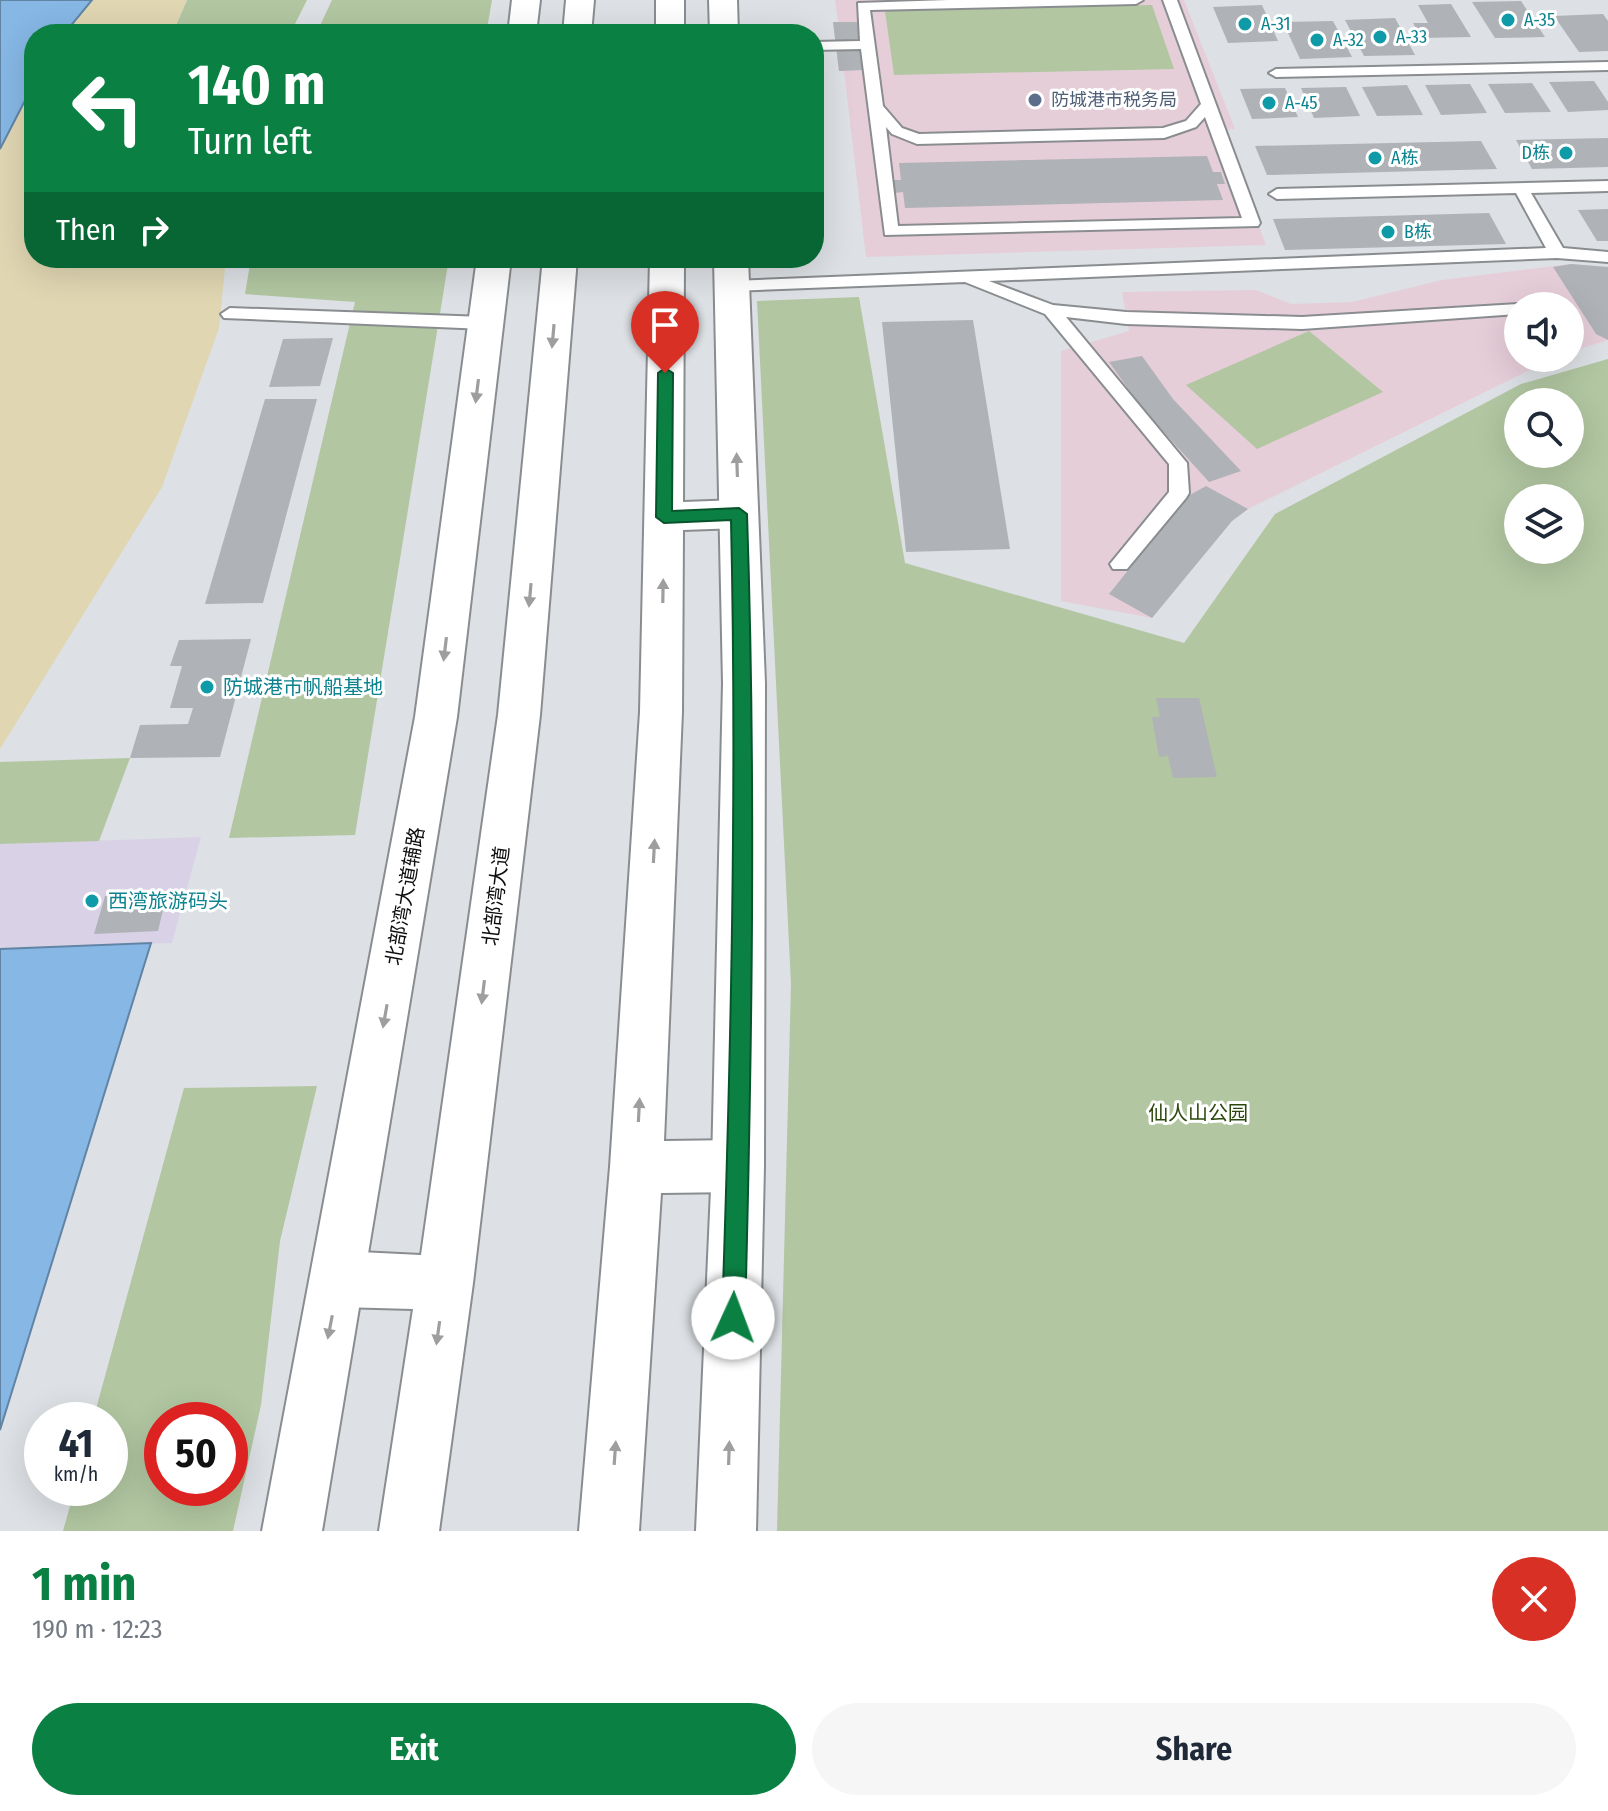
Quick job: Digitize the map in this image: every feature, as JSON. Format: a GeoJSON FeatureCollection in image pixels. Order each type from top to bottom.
{"type":"FeatureCollection","features":[{"type":"Feature","properties":{"kind":"main road"},"geometry":{"type":"LineString","coordinates":[[523,24],[526,0]]}},
{"type":"Feature","properties":{"kind":"main road"},"geometry":{"type":"LineString","coordinates":[[578,24],[580,0]]}},
{"type":"Feature","properties":{"kind":"main road"},"geometry":{"type":"LineString","coordinates":[[670,0],[670,24]]}},
{"type":"Feature","properties":{"kind":"main road"},"geometry":{"type":"LineString","coordinates":[[723,0],[724,24]]}},
{"type":"Feature","properties":{"kind":"main road","name":"北部湾大道辅路"},"geometry":{"type":"LineString","coordinates":[[292,1531],[436,717],[493,268]]}},
{"type":"Feature","properties":{"kind":"main road","name":"北部湾大道"},"geometry":{"type":"LineString","coordinates":[[409,1531],[445,1283],[519,715],[559,268]]}},
{"type":"Feature","properties":{"kind":"main road"},"geometry":{"type":"LineString","coordinates":[[609,1531],[636,1167],[661,712],[667,268]]}},
{"type":"Feature","properties":{"kind":"main road"},"geometry":{"type":"LineString","coordinates":[[726,1531],[738,1166],[744,683],[731,272]]}},
{"type":"Feature","properties":{"kind":"main road"},"geometry":{"type":"LineString","coordinates":[[664,517],[739,514]]}},
{"type":"Feature","properties":{"kind":"main road"},"geometry":{"type":"LineString","coordinates":[[636,1167],[738,1166]]}},
{"type":"Feature","properties":{"kind":"main road"},"geometry":{"type":"LineString","coordinates":[[339,1279],[445,1283]]}},
{"type":"Feature","properties":{"kind":"lane"},"geometry":{"type":"LineString","coordinates":[[1136,0],[863,6],[891,231],[1252,223],[1170,0]]}},
{"type":"Feature","properties":{"kind":"lane"},"geometry":{"type":"LineString","coordinates":[[824,46],[868,45]]}},
{"type":"Feature","properties":{"kind":"lane"},"geometry":{"type":"LineString","coordinates":[[1276,73],[1608,66]]}},
{"type":"Feature","properties":{"kind":"lane"},"geometry":{"type":"LineString","coordinates":[[876,107],[897,131],[917,139],[1164,133],[1191,124],[1208,105]]}},
{"type":"Feature","properties":{"kind":"lane"},"geometry":{"type":"LineString","coordinates":[[1277,194],[1608,186]]}},
{"type":"Feature","properties":{"kind":"lane"},"geometry":{"type":"LineString","coordinates":[[1521,188],[1557,253]]}},
{"type":"Feature","properties":{"kind":"lane"},"geometry":{"type":"LineString","coordinates":[[731,272],[960,277],[1557,253],[1608,257]]}},
{"type":"Feature","properties":{"kind":"lane"},"geometry":{"type":"LineString","coordinates":[[960,277],[1051,310],[1126,318],[1302,323],[1504,310]]}},
{"type":"Feature","properties":{"kind":"lane"},"geometry":{"type":"LineString","coordinates":[[1051,310],[1178,463],[1179,493],[1120,564]]}},
{"type":"Feature","properties":{"kind":"lane"},"geometry":{"type":"LineString","coordinates":[[230,314],[485,323]]}},
{"type":"Feature","properties":{"kind":"shaded area","name":"防城港市税务局"},"geometry":{"type":"Polygon","coordinates":[[[835,0],[1184,0],[1235,129],[1222,130],[1266,245],[866,257],[844,71],[839,71],[833,22],[838,22],[835,0]]]}},
{"type":"Feature","properties":{"kind":"shaded area"},"geometry":{"type":"Polygon","coordinates":[[[1571,264],[1608,267],[1608,340],[1584,348],[1584,292],[1504,292],[1504,372],[1526,372],[1248,509],[1232,521],[1152,618],[1061,601],[1061,351],[1129,331],[1122,292],[1256,290],[1291,304],[1352,302],[1442,280],[1571,264]]]}},
{"type":"Feature","properties":{"kind":"shaded area","name":"西湾旅游码头"},"geometry":{"type":"Polygon","coordinates":[[[201,837],[172,943],[0,949],[0,844],[201,837]]]}},
{"type":"Feature","properties":{"kind":"green space"},"geometry":{"type":"Polygon","coordinates":[[[187,0],[307,0],[295,24],[176,24],[187,0]]]}},
{"type":"Feature","properties":{"kind":"green space"},"geometry":{"type":"Polygon","coordinates":[[[332,0],[492,0],[488,24],[321,24],[332,0]]]}},
{"type":"Feature","properties":{"kind":"green space"},"geometry":{"type":"Polygon","coordinates":[[[1152,5],[1174,69],[894,75],[885,11],[1152,5]]]}},
{"type":"Feature","properties":{"kind":"green space"},"geometry":{"type":"Polygon","coordinates":[[[249,268],[447,268],[355,835],[229,838],[355,302],[245,294],[249,268]]]}},
{"type":"Feature","properties":{"kind":"green space","name":"仙人山公园"},"geometry":{"type":"Polygon","coordinates":[[[859,297],[905,563],[1184,643],[1275,514],[1504,393],[1504,468],[1584,468],[1584,388],[1513,388],[1563,372],[1584,372],[1584,366],[1608,359],[1608,1531],[777,1531],[791,984],[757,301],[859,297]]]}},
{"type":"Feature","properties":{"kind":"green space"},"geometry":{"type":"Polygon","coordinates":[[[1309,331],[1383,392],[1257,449],[1186,385],[1309,331]]]}},
{"type":"Feature","properties":{"kind":"green space"},"geometry":{"type":"Polygon","coordinates":[[[130,758],[99,841],[0,844],[0,762],[130,758]]]}},
{"type":"Feature","properties":{"kind":"green space"},"geometry":{"type":"Polygon","coordinates":[[[317,1086],[280,1241],[261,1405],[248,1464],[248,1402],[144,1402],[144,1506],[239,1506],[233,1531],[63,1531],[70,1506],[128,1506],[128,1402],[98,1402],[184,1088],[317,1086]]]}},
{"type":"Feature","properties":{"kind":"sand"},"geometry":{"type":"Polygon","coordinates":[[[92,0],[187,0],[176,24],[72,24],[92,0]]]}},
{"type":"Feature","properties":{"kind":"sand"},"geometry":{"type":"Polygon","coordinates":[[[24,102],[24,268],[225,268],[219,328],[162,487],[0,749],[0,149],[24,102]]]}},
{"type":"Feature","properties":{"kind":"water"},"geometry":{"type":"Polygon","coordinates":[[[0,0],[92,0],[72,24],[24,24],[24,102],[0,149],[0,0]]]}},
{"type":"Feature","properties":{"kind":"water"},"geometry":{"type":"Polygon","coordinates":[[[151,943],[0,1430],[0,949],[151,943]]]}},
{"type":"Feature","properties":{"kind":"building","name":"A-35"},"geometry":{"type":"Polygon","coordinates":[[[1521,1],[1545,37],[1495,38],[1472,2],[1521,1]]]}},
{"type":"Feature","properties":{"kind":"building"},"geometry":{"type":"Polygon","coordinates":[[[1451,4],[1471,37],[1421,38],[1413,23],[1428,23],[1418,5],[1451,4]]]}},
{"type":"Feature","properties":{"kind":"building","name":"A-31"},"geometry":{"type":"Polygon","coordinates":[[[1262,5],[1278,41],[1228,43],[1213,7],[1262,5]]]}},
{"type":"Feature","properties":{"kind":"building"},"geometry":{"type":"Polygon","coordinates":[[[1603,14],[1608,21],[1608,51],[1579,52],[1554,16],[1603,14]]]}},
{"type":"Feature","properties":{"kind":"building","name":"A-33"},"geometry":{"type":"Polygon","coordinates":[[[1395,18],[1415,55],[1364,56],[1345,20],[1395,18]]]}},
{"type":"Feature","properties":{"kind":"building","name":"A-32"},"geometry":{"type":"Polygon","coordinates":[[[1333,21],[1352,57],[1300,59],[1283,22],[1333,21]]]}},
{"type":"Feature","properties":{"kind":"building"},"geometry":{"type":"Polygon","coordinates":[[[833,22],[857,22],[864,70],[839,71],[833,22]]]}},
{"type":"Feature","properties":{"kind":"building"},"geometry":{"type":"Polygon","coordinates":[[[1594,81],[1608,102],[1608,110],[1568,112],[1549,82],[1594,81]]]}},
{"type":"Feature","properties":{"kind":"building"},"geometry":{"type":"Polygon","coordinates":[[[1532,83],[1551,112],[1505,113],[1488,84],[1532,83]]]}},
{"type":"Feature","properties":{"kind":"building"},"geometry":{"type":"Polygon","coordinates":[[[1470,84],[1487,113],[1441,115],[1425,85],[1470,84]]]}},
{"type":"Feature","properties":{"kind":"building"},"geometry":{"type":"Polygon","coordinates":[[[1407,85],[1423,115],[1377,116],[1362,87],[1407,85]]]}},
{"type":"Feature","properties":{"kind":"building"},"geometry":{"type":"Polygon","coordinates":[[[1346,87],[1360,116],[1314,118],[1301,88],[1346,87]]]}},
{"type":"Feature","properties":{"kind":"building","name":"A-45"},"geometry":{"type":"Polygon","coordinates":[[[1285,88],[1298,117],[1252,119],[1240,89],[1285,88]]]}},
{"type":"Feature","properties":{"kind":"building","name":"D栋"},"geometry":{"type":"Polygon","coordinates":[[[1608,138],[1608,167],[1532,169],[1516,140],[1608,138]]]}},
{"type":"Feature","properties":{"kind":"building","name":"A栋"},"geometry":{"type":"Polygon","coordinates":[[[1481,141],[1497,169],[1267,175],[1255,146],[1481,141]]]}},
{"type":"Feature","properties":{"kind":"building"},"geometry":{"type":"Polygon","coordinates":[[[1207,156],[1213,172],[1221,172],[1225,184],[1217,184],[1223,200],[905,208],[903,192],[895,193],[893,180],[901,180],[899,163],[1207,156]]]}},
{"type":"Feature","properties":{"kind":"building"},"geometry":{"type":"Polygon","coordinates":[[[1608,209],[1608,241],[1597,241],[1578,210],[1608,209]]]}},
{"type":"Feature","properties":{"kind":"building","name":"B栋"},"geometry":{"type":"Polygon","coordinates":[[[1489,213],[1506,244],[1285,250],[1273,219],[1489,213]]]}},
{"type":"Feature","properties":{"kind":"building"},"geometry":{"type":"Polygon","coordinates":[[[1571,264],[1608,267],[1608,340],[1596,334],[1584,315],[1584,292],[1569,292],[1553,267],[1571,264]]]}},
{"type":"Feature","properties":{"kind":"building"},"geometry":{"type":"Polygon","coordinates":[[[973,320],[1010,549],[906,552],[882,322],[973,320]]]}},
{"type":"Feature","properties":{"kind":"building"},"geometry":{"type":"Polygon","coordinates":[[[333,338],[320,386],[269,387],[283,339],[333,338]]]}},
{"type":"Feature","properties":{"kind":"building"},"geometry":{"type":"Polygon","coordinates":[[[1142,356],[1173,399],[1241,471],[1209,482],[1142,408],[1109,362],[1142,356]]]}},
{"type":"Feature","properties":{"kind":"building"},"geometry":{"type":"Polygon","coordinates":[[[265,399],[317,399],[263,603],[205,604],[265,399]]]}},
{"type":"Feature","properties":{"kind":"building"},"geometry":{"type":"Polygon","coordinates":[[[1206,486],[1248,509],[1232,521],[1152,618],[1109,594],[1188,496],[1206,486]]]}},
{"type":"Feature","properties":{"kind":"building","name":"防城港市帆船基地"},"geometry":{"type":"Polygon","coordinates":[[[251,639],[220,757],[130,758],[140,725],[188,724],[193,708],[170,708],[182,666],[170,666],[179,640],[251,639]]]}},
{"type":"Feature","properties":{"kind":"building"},"geometry":{"type":"Polygon","coordinates":[[[1156,698],[1199,698],[1217,777],[1173,778],[1168,756],[1159,757],[1152,717],[1160,717],[1156,698]]]}},
{"type":"Feature","properties":{"kind":"building"},"geometry":{"type":"Polygon","coordinates":[[[167,893],[158,931],[94,934],[105,896],[167,893]]]}},
{"type":"Feature","properties":{"kind":"place","name":"A-35"},"geometry":{"type":"Point","coordinates":[1508,20]}},
{"type":"Feature","properties":{"kind":"place","name":"A-31"},"geometry":{"type":"Point","coordinates":[1245,24]}},
{"type":"Feature","properties":{"kind":"place","name":"A-33"},"geometry":{"type":"Point","coordinates":[1380,37]}},
{"type":"Feature","properties":{"kind":"place","name":"A-32"},"geometry":{"type":"Point","coordinates":[1317,40]}},
{"type":"Feature","properties":{"kind":"place","name":"防城港市税务局"},"geometry":{"type":"Point","coordinates":[1035,100]}},
{"type":"Feature","properties":{"kind":"place","name":"A-45"},"geometry":{"type":"Point","coordinates":[1269,103]}},
{"type":"Feature","properties":{"kind":"place","name":"D栋"},"geometry":{"type":"Point","coordinates":[1566,153]}},
{"type":"Feature","properties":{"kind":"place","name":"A栋"},"geometry":{"type":"Point","coordinates":[1375,158]}},
{"type":"Feature","properties":{"kind":"place","name":"B栋"},"geometry":{"type":"Point","coordinates":[1388,232]}},
{"type":"Feature","properties":{"kind":"place","name":"防城港市帆船基地"},"geometry":{"type":"Point","coordinates":[207,687]}},
{"type":"Feature","properties":{"kind":"place","name":"西湾旅游码头"},"geometry":{"type":"Point","coordinates":[92,901]}},
{"type":"Feature","properties":{"kind":"route"},"geometry":{"type":"LineString","coordinates":[[665,373],[664,517],[739,514],[744,683],[739,1137],[733,1318]]}}]}
